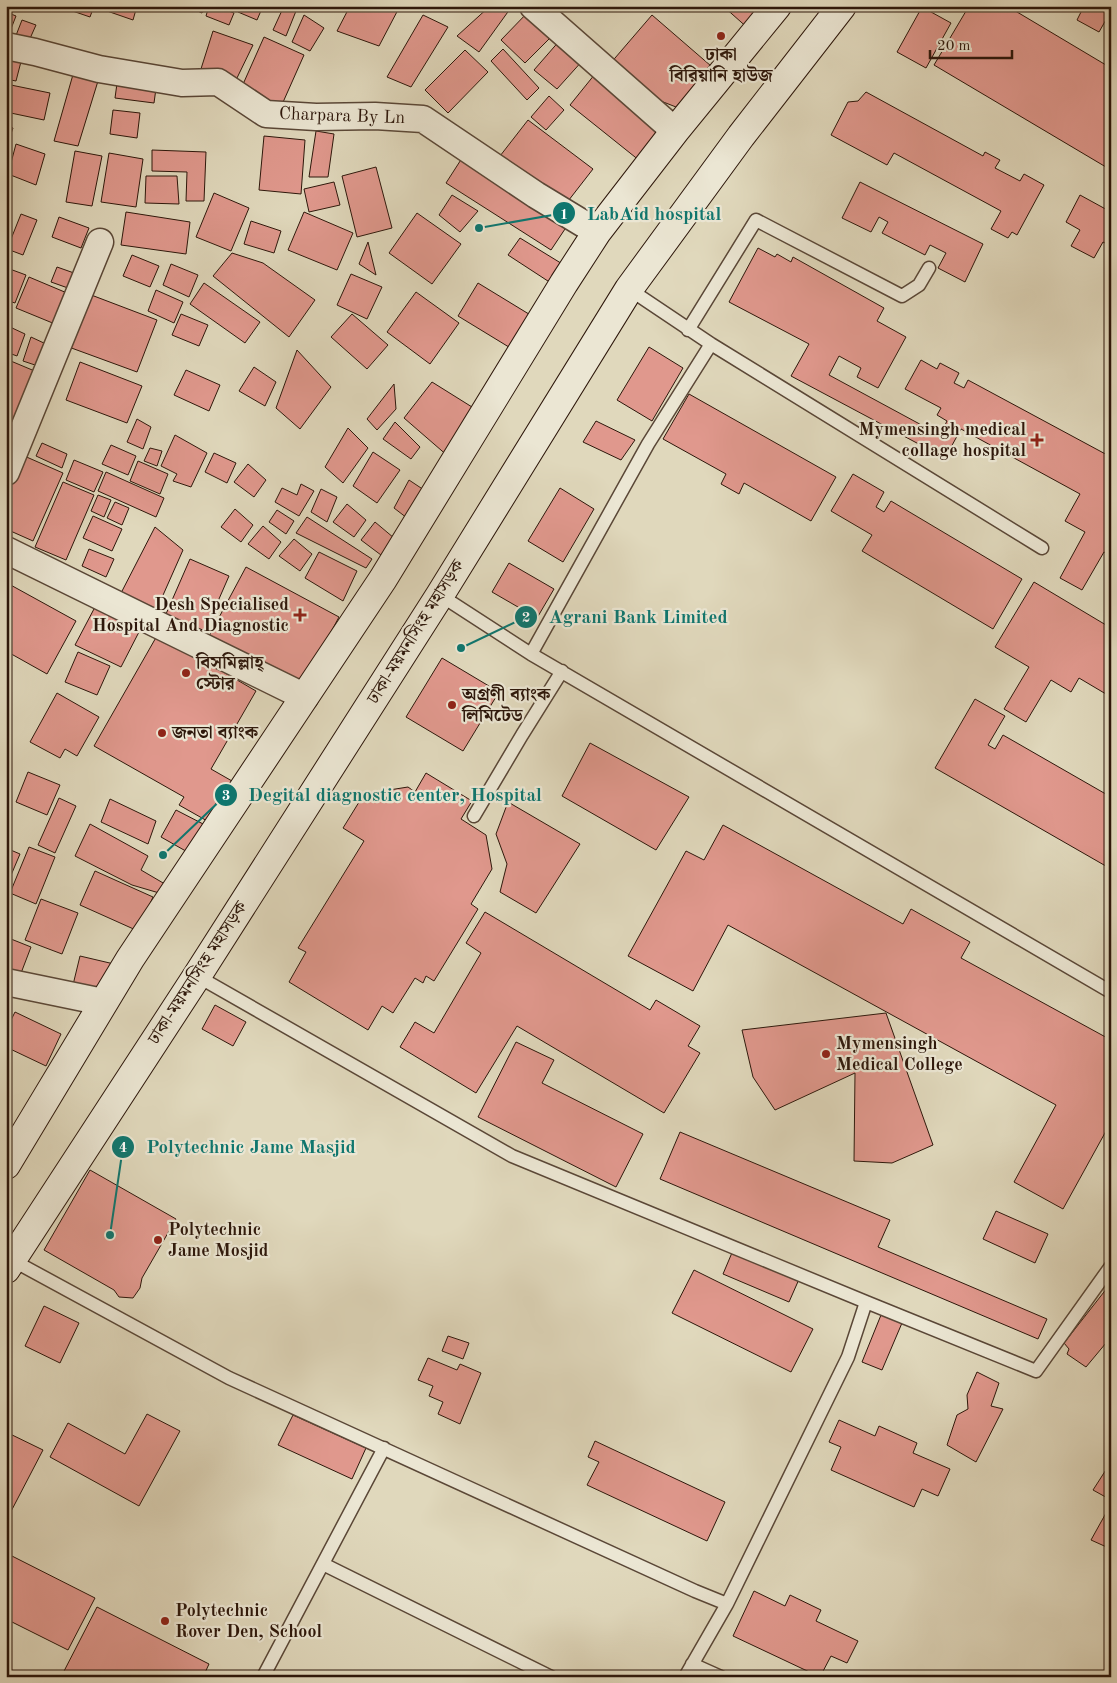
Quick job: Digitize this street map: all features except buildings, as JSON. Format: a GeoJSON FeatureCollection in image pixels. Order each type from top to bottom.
{"type":"FeatureCollection","features":[{"type":"Feature","properties":{"kind":"main road"},"geometry":{"type":"LineString","coordinates":[[6,1165],[130,960],[383,579],[564,283],[598,232],[675,131],[777,6]]}},
{"type":"Feature","properties":{"kind":"main road","name":"ঢাকা-ময়মনসিংহ মহাসড়ক"},"geometry":{"type":"LineString","coordinates":[[9,1264],[197,976],[440,595],[629,289],[741,136],[842,6]]}},
{"type":"Feature","properties":{"kind":"street"},"geometry":{"type":"LineString","coordinates":[[533,6],[675,131]]}},
{"type":"Feature","properties":{"kind":"street","name":"Charpara By Ln"},"geometry":{"type":"LineString","coordinates":[[6,46],[99,69],[182,83],[218,82],[266,114],[423,119],[536,195],[598,232]]}},
{"type":"Feature","properties":{"kind":"street"},"geometry":{"type":"LineString","coordinates":[[6,472],[100,242]]}},
{"type":"Feature","properties":{"kind":"street"},"geometry":{"type":"LineString","coordinates":[[6,550],[306,697]]}},
{"type":"Feature","properties":{"kind":"street"},"geometry":{"type":"LineString","coordinates":[[6,982],[103,1002]]}},
{"type":"Feature","properties":{"kind":"lane"},"geometry":{"type":"LineString","coordinates":[[688,330],[756,220],[902,296],[919,285],[929,268]]}},
{"type":"Feature","properties":{"kind":"lane"},"geometry":{"type":"LineString","coordinates":[[629,289],[688,330],[1042,548]]}},
{"type":"Feature","properties":{"kind":"lane"},"geometry":{"type":"LineString","coordinates":[[531,654],[648,444],[711,344]]}},
{"type":"Feature","properties":{"kind":"lane"},"geometry":{"type":"LineString","coordinates":[[440,595],[531,654],[1111,992]]}},
{"type":"Feature","properties":{"kind":"lane"},"geometry":{"type":"LineString","coordinates":[[474,816],[562,672]]}},
{"type":"Feature","properties":{"kind":"lane"},"geometry":{"type":"LineString","coordinates":[[197,976],[512,1156],[1036,1371],[1111,1266]]}},
{"type":"Feature","properties":{"kind":"lane"},"geometry":{"type":"LineString","coordinates":[[9,1264],[229,1378],[727,1604]]}},
{"type":"Feature","properties":{"kind":"lane"},"geometry":{"type":"LineString","coordinates":[[685,1677],[727,1604],[848,1358],[866,1302]]}},
{"type":"Feature","properties":{"kind":"lane"},"geometry":{"type":"LineString","coordinates":[[263,1677],[384,1448]]}},
{"type":"Feature","properties":{"kind":"lane"},"geometry":{"type":"LineString","coordinates":[[323,1564],[551,1677]]}},
{"type":"Feature","properties":{"kind":"lane"},"geometry":{"type":"LineString","coordinates":[[692,1664],[721,1677]]}},
{"type":"Feature","properties":{"kind":"place","name":"ঢাকা বিরিয়ানি হাউজ"},"geometry":{"type":"Point","coordinates":[721,36]}},
{"type":"Feature","properties":{"kind":"place","name":"LabAid hospital"},"geometry":{"type":"Point","coordinates":[479,228]}},
{"type":"Feature","properties":{"kind":"place","name":"Mymensingh medical collage hospital"},"geometry":{"type":"Point","coordinates":[1037,440]}},
{"type":"Feature","properties":{"kind":"place","name":"Desh Specialised Hospital And Diagnostic"},"geometry":{"type":"Point","coordinates":[300,615]}},
{"type":"Feature","properties":{"kind":"place","name":"Agrani Bank Limited"},"geometry":{"type":"Point","coordinates":[461,648]}},
{"type":"Feature","properties":{"kind":"place","name":"বিসমিল্লাহ্ স্টোর"},"geometry":{"type":"Point","coordinates":[186,673]}},
{"type":"Feature","properties":{"kind":"place","name":"অগ্রণী ব্যাংক লিমিটেড"},"geometry":{"type":"Point","coordinates":[452,705]}},
{"type":"Feature","properties":{"kind":"place","name":"জনতা ব্যাংক"},"geometry":{"type":"Point","coordinates":[162,733]}},
{"type":"Feature","properties":{"kind":"place","name":"Degital diagnostic center, Hospital"},"geometry":{"type":"Point","coordinates":[163,855]}},
{"type":"Feature","properties":{"kind":"place","name":"Mymensingh Medical College"},"geometry":{"type":"Point","coordinates":[826,1054]}},
{"type":"Feature","properties":{"kind":"place","name":"Polytechnic Jame Masjid"},"geometry":{"type":"Point","coordinates":[110,1235]}},
{"type":"Feature","properties":{"kind":"place","name":"Polytechnic Jame Mosjid"},"geometry":{"type":"Point","coordinates":[158,1240]}},
{"type":"Feature","properties":{"kind":"place","name":"Polytechnic Rover Den, School"},"geometry":{"type":"Point","coordinates":[165,1621]}}]}
